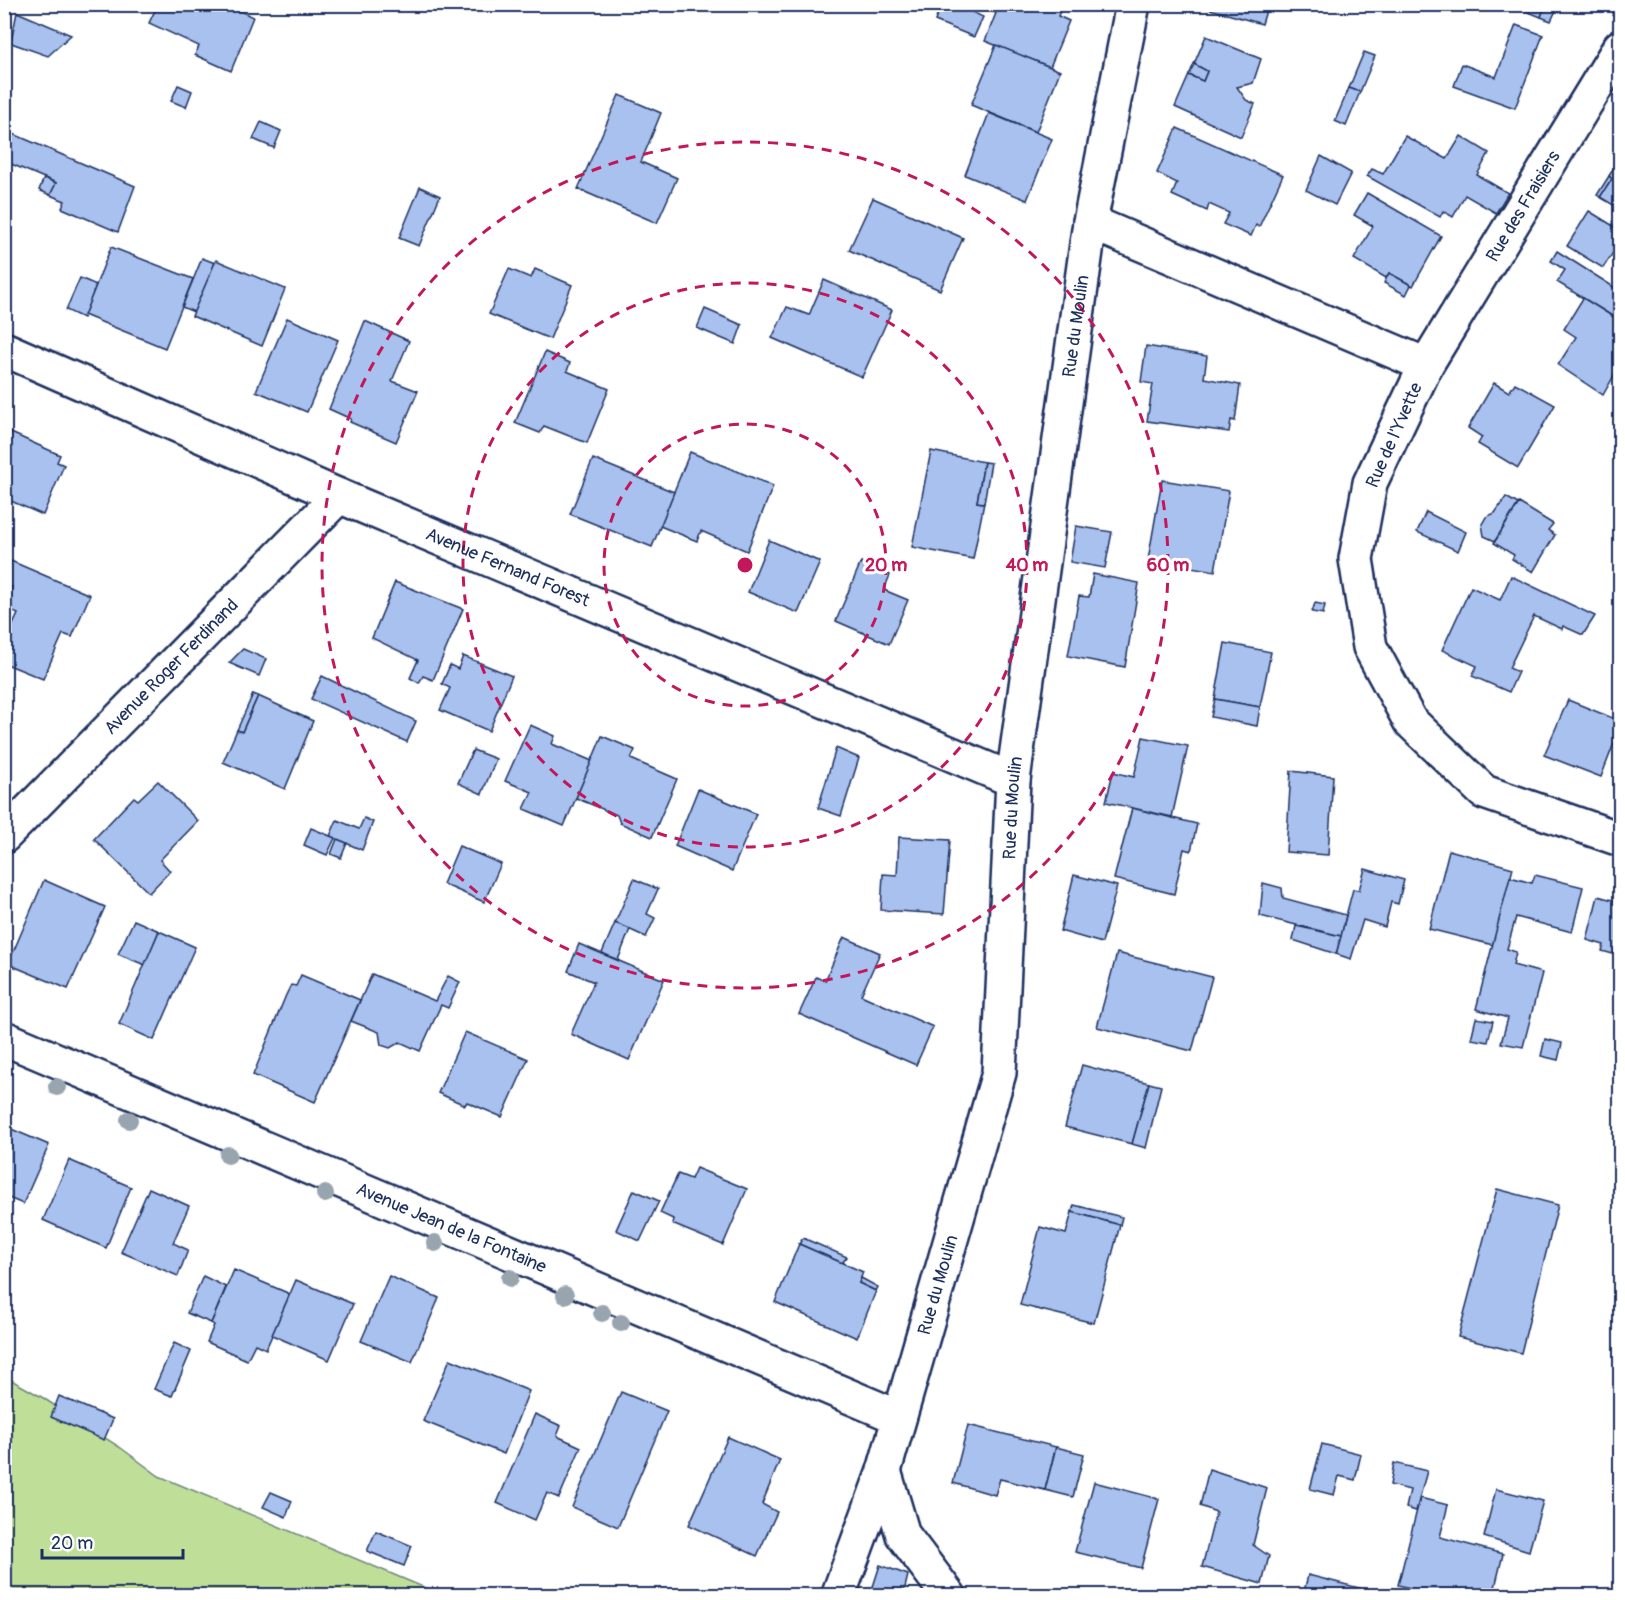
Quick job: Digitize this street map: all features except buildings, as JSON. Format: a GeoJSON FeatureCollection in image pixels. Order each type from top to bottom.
{"type":"FeatureCollection","features":[{"type":"Feature","properties":{"kind":"street","name":"Rue du Moulin"},"geometry":{"type":"LineString","coordinates":[[838,1596],[884,1471],[999,1073],[1013,780],[1090,222],[1133,4]]}},
{"type":"Feature","properties":{"kind":"street","name":"Rue des Fraisiers"},"geometry":{"type":"LineString","coordinates":[[1426,365],[1620,47]]}},
{"type":"Feature","properties":{"kind":"street","name":"Rue de l'Yvette"},"geometry":{"type":"LineString","coordinates":[[1090,222],[1426,365],[1370,483],[1356,559],[1370,647],[1410,721],[1484,792],[1620,839]]}},
{"type":"Feature","properties":{"kind":"street","name":"Avenue Fernand Forest"},"geometry":{"type":"LineString","coordinates":[[4,349],[339,496],[1013,780]]}},
{"type":"Feature","properties":{"kind":"street","name":"Avenue Roger Ferdinand"},"geometry":{"type":"LineString","coordinates":[[4,836],[339,496]]}},
{"type":"Feature","properties":{"kind":"street","name":"Avenue Jean de la Fontaine"},"geometry":{"type":"LineString","coordinates":[[4,1038],[898,1418]]}},
{"type":"Feature","properties":{"kind":"street"},"geometry":{"type":"LineString","coordinates":[[884,1471],[903,1535],[949,1596]]}},
{"type":"Feature","properties":{"kind":"green space"},"geometry":{"type":"Polygon","coordinates":[[[4,1376],[40,1396],[121,1448],[159,1476],[442,1595],[5,1595],[4,1376]]]}}]}
